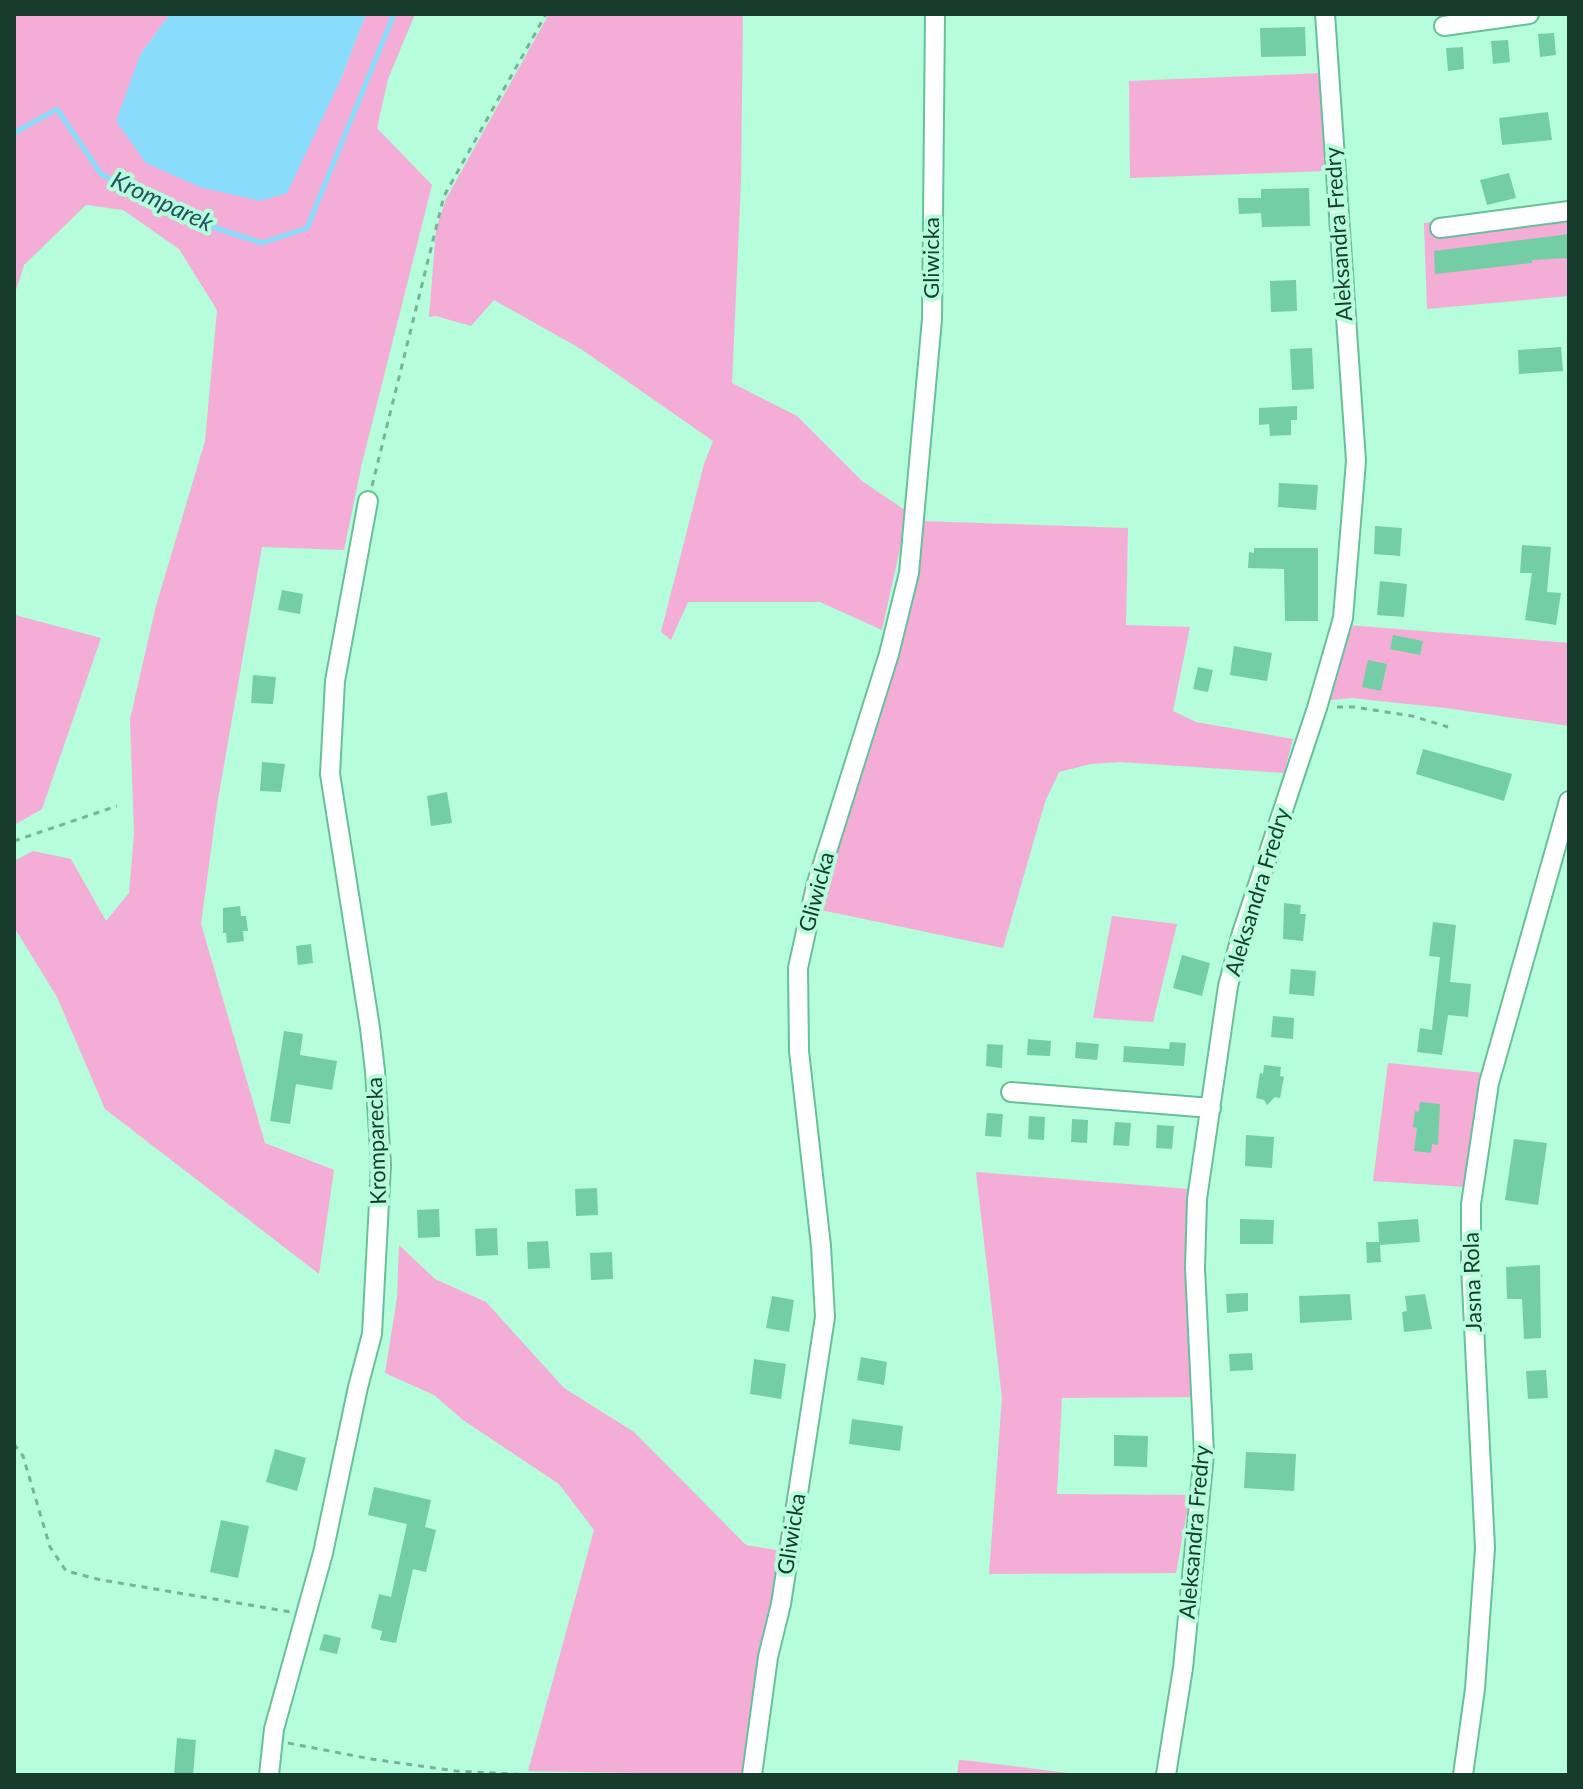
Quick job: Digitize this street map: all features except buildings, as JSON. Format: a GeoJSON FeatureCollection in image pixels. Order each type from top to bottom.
{"type":"FeatureCollection","features":[{"type":"Feature","properties":{"kind":"street","name":"Gliwicka"},"geometry":{"type":"LineString","coordinates":[[752,1775],[768,1657],[781,1604],[825,1317],[821,1246],[799,1051],[798,968],[816,886],[889,654],[909,573],[932,319],[935,14]]}},
{"type":"Feature","properties":{"kind":"street","name":"Aleksandra Fredry"},"geometry":{"type":"LineString","coordinates":[[1166,1775],[1183,1668],[1204,1454],[1195,1268],[1197,1199],[1228,986],[1242,933],[1317,708],[1343,618],[1356,461],[1325,14]]}},
{"type":"Feature","properties":{"kind":"street"},"geometry":{"type":"LineString","coordinates":[[1444,26],[1529,14]]}},
{"type":"Feature","properties":{"kind":"street"},"geometry":{"type":"LineString","coordinates":[[1440,228],[1569,211]]}},
{"type":"Feature","properties":{"kind":"street","name":"Kromparecka"},"geometry":{"type":"LineString","coordinates":[[269,1775],[274,1729],[323,1553],[372,1334],[379,1245],[381,1165],[370,1028],[330,774],[335,681],[368,501]]}},
{"type":"Feature","properties":{"kind":"street","name":"Jasna Rola"},"geometry":{"type":"LineString","coordinates":[[1463,1775],[1475,1689],[1485,1548],[1471,1265],[1471,1204],[1489,1083],[1569,801]]}},
{"type":"Feature","properties":{"kind":"street"},"geometry":{"type":"LineString","coordinates":[[1011,1092],[1211,1108]]}},
{"type":"Feature","properties":{"kind":"path"},"geometry":{"type":"LineString","coordinates":[[368,501],[444,196],[546,14]]}},
{"type":"Feature","properties":{"kind":"path"},"geometry":{"type":"LineString","coordinates":[[1317,708],[1354,707],[1412,716],[1448,727]]}},
{"type":"Feature","properties":{"kind":"path"},"geometry":{"type":"LineString","coordinates":[[14,841],[117,806]]}},
{"type":"Feature","properties":{"kind":"path"},"geometry":{"type":"LineString","coordinates":[[14,1444],[23,1456],[50,1547],[66,1571],[101,1580],[306,1614]]}},
{"type":"Feature","properties":{"kind":"path"},"geometry":{"type":"LineString","coordinates":[[274,1729],[290,1745],[456,1771],[531,1775]]}},
{"type":"Feature","properties":{"kind":"shaded area"},"geometry":{"type":"Polygon","coordinates":[[[14,14],[170,14],[140,55],[340,81],[366,14],[415,14],[388,79],[377,128],[432,185],[362,463],[344,550],[262,547],[217,805],[201,924],[265,1143],[334,1170],[319,1274],[105,1109],[57,997],[14,927],[14,861],[33,851],[71,859],[106,921],[129,893],[134,834],[130,719],[156,606],[205,441],[217,310],[179,249],[123,210],[86,205],[24,265],[14,296],[14,14]]]}},
{"type":"Feature","properties":{"kind":"shaded area"},"geometry":{"type":"Polygon","coordinates":[[[549,14],[743,14],[741,181],[732,383],[797,416],[862,481],[908,512],[882,630],[820,602],[688,602],[671,640],[661,632],[704,464],[713,441],[581,349],[494,300],[471,326],[436,316],[429,317],[436,230],[446,199],[549,14]]]}},
{"type":"Feature","properties":{"kind":"shaded area"},"geometry":{"type":"Polygon","coordinates":[[[1323,73],[1328,171],[1130,178],[1129,81],[1323,73]]]}},
{"type":"Feature","properties":{"kind":"shaded area"},"geometry":{"type":"Polygon","coordinates":[[[1569,202],[1569,296],[1427,309],[1424,223],[1569,202]]]}},
{"type":"Feature","properties":{"kind":"shaded area"},"geometry":{"type":"Polygon","coordinates":[[[920,521],[1128,528],[1126,625],[1190,627],[1173,711],[1196,722],[1293,739],[1284,773],[1120,762],[1091,764],[1059,772],[1045,802],[1003,948],[816,909],[822,881],[902,641],[917,574],[920,521]]]}},
{"type":"Feature","properties":{"kind":"shaded area"},"geometry":{"type":"Polygon","coordinates":[[[14,612],[15,615],[101,638],[42,809],[14,825],[14,612]]]}},
{"type":"Feature","properties":{"kind":"shaded area"},"geometry":{"type":"Polygon","coordinates":[[[1348,625],[1569,643],[1569,726],[1446,708],[1351,698],[1329,700],[1348,625]]]}},
{"type":"Feature","properties":{"kind":"shaded area"},"geometry":{"type":"Polygon","coordinates":[[[1112,916],[1177,924],[1153,1022],[1093,1018],[1112,916]]]}},
{"type":"Feature","properties":{"kind":"shaded area"},"geometry":{"type":"Polygon","coordinates":[[[1388,1063],[1484,1073],[1466,1187],[1373,1181],[1388,1063]]]}},
{"type":"Feature","properties":{"kind":"shaded area"},"geometry":{"type":"Polygon","coordinates":[[[976,1172],[1190,1189],[1186,1261],[1194,1397],[1062,1398],[1057,1494],[1190,1495],[1176,1573],[989,1574],[1002,1398],[976,1172]]]}},
{"type":"Feature","properties":{"kind":"shaded area"},"geometry":{"type":"Polygon","coordinates":[[[399,1245],[435,1279],[486,1302],[564,1388],[634,1432],[746,1545],[782,1551],[746,1775],[528,1771],[594,1530],[559,1484],[463,1420],[434,1395],[385,1373],[397,1298],[399,1245]]]}},
{"type":"Feature","properties":{"kind":"shaded area"},"geometry":{"type":"Polygon","coordinates":[[[959,1760],[972,1761],[1084,1775],[957,1775],[959,1760]]]}},
{"type":"Feature","properties":{"kind":"water"},"geometry":{"type":"Polygon","coordinates":[[[170,14],[366,14],[340,81],[287,193],[260,201],[199,187],[146,163],[116,121],[140,55],[170,14]]]}},
{"type":"Feature","properties":{"kind":"waterway","name":"Kromparek"},"geometry":{"type":"LineString","coordinates":[[14,133],[57,109],[101,174],[182,217],[262,243],[307,228],[394,14]]}}]}
